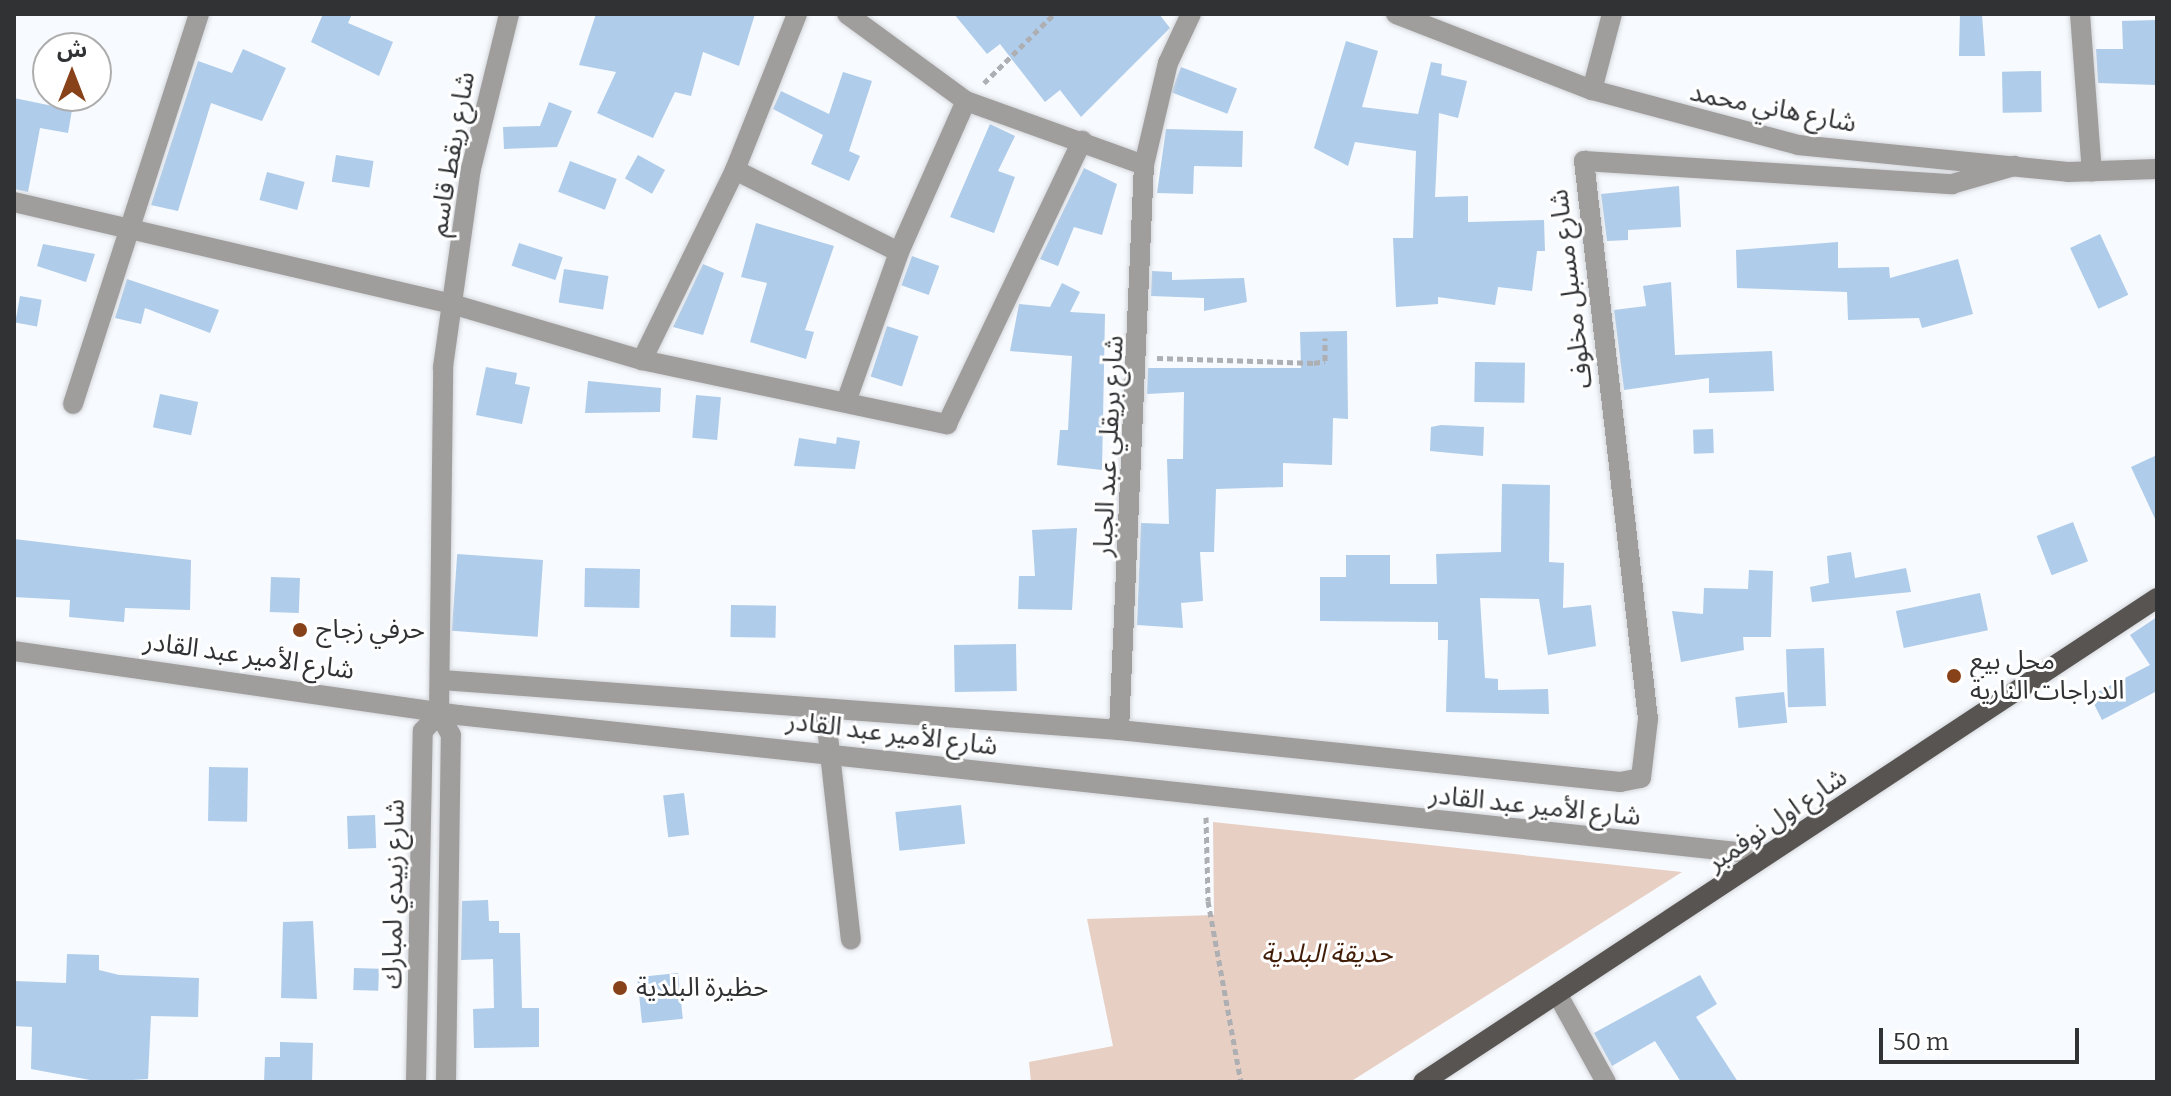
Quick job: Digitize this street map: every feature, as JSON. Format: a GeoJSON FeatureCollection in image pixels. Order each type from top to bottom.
{"type":"FeatureCollection","features":[{"type":"Feature","properties":{"kind":"main road","name":"شارع اول نوفمبر"},"geometry":{"type":"LineString","coordinates":[[1423,1082],[1559,997],[1765,855],[2157,598]]}},
{"type":"Feature","properties":{"kind":"street"},"geometry":{"type":"LineString","coordinates":[[73,404],[199,14]]}},
{"type":"Feature","properties":{"kind":"street","name":"شارع ريقط قاسم"},"geometry":{"type":"LineString","coordinates":[[439,713],[442,680],[443,367],[455,305],[471,169],[509,14]]}},
{"type":"Feature","properties":{"kind":"street"},"geometry":{"type":"LineString","coordinates":[[642,360],[735,170],[797,14]]}},
{"type":"Feature","properties":{"kind":"street"},"geometry":{"type":"LineString","coordinates":[[847,14],[966,101],[1144,165]]}},
{"type":"Feature","properties":{"kind":"street","name":"شارع بريقلي عبد الجبار"},"geometry":{"type":"LineString","coordinates":[[1119,730],[1140,357],[1144,165],[1168,63],[1191,14]]}},
{"type":"Feature","properties":{"kind":"street","name":"شارع هاني محمد"},"geometry":{"type":"LineString","coordinates":[[1396,14],[1592,90],[1798,145],[2092,172],[2157,169]]}},
{"type":"Feature","properties":{"kind":"street"},"geometry":{"type":"LineString","coordinates":[[1592,90],[1612,14]]}},
{"type":"Feature","properties":{"kind":"street"},"geometry":{"type":"LineString","coordinates":[[2080,14],[2092,172]]}},
{"type":"Feature","properties":{"kind":"street"},"geometry":{"type":"LineString","coordinates":[[846,402],[899,252],[966,101]]}},
{"type":"Feature","properties":{"kind":"street"},"geometry":{"type":"LineString","coordinates":[[14,202],[455,305],[642,360],[950,421],[1082,141]]}},
{"type":"Feature","properties":{"kind":"street","name":"شارع مسبل مخلوف"},"geometry":{"type":"LineString","coordinates":[[1641,778],[1648,719],[1584,161],[1952,184],[2014,166]]}},
{"type":"Feature","properties":{"kind":"street"},"geometry":{"type":"LineString","coordinates":[[735,170],[899,252]]}},
{"type":"Feature","properties":{"kind":"street","name":"شارع الأمير عبد القادر"},"geometry":{"type":"LineString","coordinates":[[14,651],[439,713],[829,751],[1205,800],[1765,855]]}},
{"type":"Feature","properties":{"kind":"street","name":"شارع الأمير عبد القادر"},"geometry":{"type":"LineString","coordinates":[[442,680],[1119,730],[1620,782],[1641,778]]}},
{"type":"Feature","properties":{"kind":"street"},"geometry":{"type":"LineString","coordinates":[[825,709],[851,940]]}},
{"type":"Feature","properties":{"kind":"street"},"geometry":{"type":"LineString","coordinates":[[439,713],[451,735],[446,1082]]}},
{"type":"Feature","properties":{"kind":"street","name":"شارع زبيدي لمبارك"},"geometry":{"type":"LineString","coordinates":[[416,1082],[423,731],[439,713]]}},
{"type":"Feature","properties":{"kind":"street"},"geometry":{"type":"LineString","coordinates":[[1559,997],[1606,1082]]}},
{"type":"Feature","properties":{"kind":"path"},"geometry":{"type":"LineString","coordinates":[[966,101],[1054,14]]}},
{"type":"Feature","properties":{"kind":"path"},"geometry":{"type":"LineString","coordinates":[[1140,357],[1314,363],[1325,361],[1325,338]]}},
{"type":"Feature","properties":{"kind":"path"},"geometry":{"type":"LineString","coordinates":[[1205,800],[1208,901],[1241,1082]]}},
{"type":"Feature","properties":{"kind":"green space","name":"حديقة البلدية"},"geometry":{"type":"Polygon","coordinates":[[[1213,822],[1682,872],[1350,1082],[1031,1082],[1029,1062],[1113,1046],[1087,919],[1214,915],[1213,822]]]}},
{"type":"Feature","properties":{"kind":"building"},"geometry":{"type":"Polygon","coordinates":[[[323,14],[352,14],[348,23],[393,42],[379,76],[311,42],[323,14]]]}},
{"type":"Feature","properties":{"kind":"building"},"geometry":{"type":"Polygon","coordinates":[[[596,14],[755,14],[739,66],[703,52],[691,96],[675,92],[653,138],[597,113],[616,72],[579,65],[596,14]]]}},
{"type":"Feature","properties":{"kind":"building"},"geometry":{"type":"Polygon","coordinates":[[[954,14],[1159,14],[1170,28],[1081,117],[1060,90],[1045,102],[1000,44],[987,54],[954,14]]]}},
{"type":"Feature","properties":{"kind":"building"},"geometry":{"type":"Polygon","coordinates":[[[1960,14],[1982,14],[1985,56],[1959,56],[1960,14]]]}},
{"type":"Feature","properties":{"kind":"building"},"geometry":{"type":"Polygon","coordinates":[[[2156,20],[2157,85],[2098,83],[2096,49],[2123,49],[2122,21],[2156,20]]]}},
{"type":"Feature","properties":{"kind":"building"},"geometry":{"type":"Polygon","coordinates":[[[1346,41],[1378,51],[1362,107],[1418,114],[1431,62],[1442,64],[1441,75],[1467,81],[1458,118],[1439,113],[1435,197],[1468,196],[1468,222],[1544,220],[1545,251],[1537,251],[1532,291],[1498,287],[1495,305],[1438,297],[1438,304],[1396,307],[1393,238],[1413,238],[1416,151],[1355,142],[1348,166],[1314,148],[1346,41]]]}},
{"type":"Feature","properties":{"kind":"building"},"geometry":{"type":"Polygon","coordinates":[[[243,49],[286,68],[262,121],[211,103],[178,211],[151,205],[198,61],[232,73],[243,49]]]}},
{"type":"Feature","properties":{"kind":"building"},"geometry":{"type":"Polygon","coordinates":[[[1181,67],[1237,89],[1227,114],[1171,92],[1181,67]]]}},
{"type":"Feature","properties":{"kind":"building"},"geometry":{"type":"Polygon","coordinates":[[[2041,71],[2042,112],[2003,113],[2002,72],[2041,71]]]}},
{"type":"Feature","properties":{"kind":"building"},"geometry":{"type":"Polygon","coordinates":[[[843,72],[872,81],[849,151],[860,156],[849,181],[811,164],[823,135],[773,109],[781,91],[829,114],[843,72]]]}},
{"type":"Feature","properties":{"kind":"building"},"geometry":{"type":"Polygon","coordinates":[[[14,98],[32,102],[32,112],[72,112],[68,133],[40,128],[28,192],[14,189],[14,98]]]}},
{"type":"Feature","properties":{"kind":"building"},"geometry":{"type":"Polygon","coordinates":[[[549,102],[572,111],[557,147],[504,149],[503,127],[540,126],[549,102]]]}},
{"type":"Feature","properties":{"kind":"building"},"geometry":{"type":"Polygon","coordinates":[[[990,124],[1015,136],[998,171],[1015,177],[994,233],[950,217],[990,124]]]}},
{"type":"Feature","properties":{"kind":"building"},"geometry":{"type":"Polygon","coordinates":[[[1166,129],[1243,131],[1242,167],[1194,166],[1193,194],[1157,193],[1166,129]]]}},
{"type":"Feature","properties":{"kind":"building"},"geometry":{"type":"Polygon","coordinates":[[[336,155],[374,161],[369,188],[332,182],[336,155]]]}},
{"type":"Feature","properties":{"kind":"building"},"geometry":{"type":"Polygon","coordinates":[[[638,155],[665,170],[652,194],[625,179],[638,155]]]}},
{"type":"Feature","properties":{"kind":"building"},"geometry":{"type":"Polygon","coordinates":[[[570,161],[617,179],[605,210],[558,192],[570,161]]]}},
{"type":"Feature","properties":{"kind":"building"},"geometry":{"type":"Polygon","coordinates":[[[1084,168],[1117,184],[1102,235],[1074,227],[1058,266],[1040,259],[1084,168]]]}},
{"type":"Feature","properties":{"kind":"building"},"geometry":{"type":"Polygon","coordinates":[[[267,172],[305,182],[297,210],[259,200],[267,172]]]}},
{"type":"Feature","properties":{"kind":"building"},"geometry":{"type":"Polygon","coordinates":[[[1679,186],[1681,227],[1628,230],[1628,240],[1607,241],[1601,194],[1679,186]]]}},
{"type":"Feature","properties":{"kind":"building"},"geometry":{"type":"Polygon","coordinates":[[[756,223],[834,246],[805,330],[814,332],[806,359],[750,342],[767,283],[741,277],[756,223]]]}},
{"type":"Feature","properties":{"kind":"building"},"geometry":{"type":"Polygon","coordinates":[[[2100,234],[2128,295],[2098,309],[2070,248],[2100,234]]]}},
{"type":"Feature","properties":{"kind":"building"},"geometry":{"type":"Polygon","coordinates":[[[1838,242],[1838,268],[1889,267],[1890,278],[1958,259],[1973,314],[1922,328],[1919,318],[1848,320],[1847,292],[1737,288],[1736,250],[1838,242]]]}},
{"type":"Feature","properties":{"kind":"building"},"geometry":{"type":"Polygon","coordinates":[[[519,243],[563,257],[555,280],[512,266],[519,243]]]}},
{"type":"Feature","properties":{"kind":"building"},"geometry":{"type":"Polygon","coordinates":[[[43,244],[95,254],[86,282],[37,266],[43,244]]]}},
{"type":"Feature","properties":{"kind":"building"},"geometry":{"type":"Polygon","coordinates":[[[912,256],[939,266],[929,295],[901,285],[912,256]]]}},
{"type":"Feature","properties":{"kind":"building"},"geometry":{"type":"Polygon","coordinates":[[[703,264],[724,273],[703,335],[673,327],[703,264]]]}},
{"type":"Feature","properties":{"kind":"building"},"geometry":{"type":"Polygon","coordinates":[[[564,269],[608,276],[603,310],[559,303],[564,269]]]}},
{"type":"Feature","properties":{"kind":"building"},"geometry":{"type":"Polygon","coordinates":[[[1152,271],[1172,272],[1172,280],[1244,278],[1247,302],[1204,311],[1204,298],[1151,296],[1152,271]]]}},
{"type":"Feature","properties":{"kind":"building"},"geometry":{"type":"Polygon","coordinates":[[[127,279],[219,310],[210,333],[145,308],[141,324],[115,318],[127,279]]]}},
{"type":"Feature","properties":{"kind":"building"},"geometry":{"type":"Polygon","coordinates":[[[1671,282],[1675,355],[1772,351],[1774,391],[1709,393],[1709,378],[1624,390],[1614,310],[1646,306],[1643,286],[1671,282]]]}},
{"type":"Feature","properties":{"kind":"building"},"geometry":{"type":"Polygon","coordinates":[[[1062,283],[1080,292],[1070,312],[1105,314],[1102,470],[1057,465],[1060,430],[1068,430],[1072,356],[1010,351],[1019,304],[1050,307],[1062,283]]]}},
{"type":"Feature","properties":{"kind":"building"},"geometry":{"type":"Polygon","coordinates":[[[20,296],[42,300],[37,326],[15,323],[20,296]]]}},
{"type":"Feature","properties":{"kind":"building"},"geometry":{"type":"Polygon","coordinates":[[[887,326],[918,336],[902,387],[871,376],[887,326]]]}},
{"type":"Feature","properties":{"kind":"building"},"geometry":{"type":"Polygon","coordinates":[[[1347,331],[1348,419],[1333,418],[1332,465],[1283,463],[1283,487],[1216,489],[1214,552],[1200,552],[1203,601],[1181,603],[1183,628],[1137,625],[1141,523],[1169,524],[1167,459],[1183,459],[1184,392],[1147,394],[1148,368],[1301,368],[1300,332],[1347,331]]]}},
{"type":"Feature","properties":{"kind":"building"},"geometry":{"type":"Polygon","coordinates":[[[1475,362],[1525,363],[1524,403],[1474,402],[1475,362]]]}},
{"type":"Feature","properties":{"kind":"building"},"geometry":{"type":"Polygon","coordinates":[[[486,367],[517,373],[515,384],[530,387],[522,424],[476,415],[486,367]]]}},
{"type":"Feature","properties":{"kind":"building"},"geometry":{"type":"Polygon","coordinates":[[[588,381],[661,388],[660,412],[585,413],[588,381]]]}},
{"type":"Feature","properties":{"kind":"building"},"geometry":{"type":"Polygon","coordinates":[[[160,394],[198,402],[191,435],[153,427],[160,394]]]}},
{"type":"Feature","properties":{"kind":"building"},"geometry":{"type":"Polygon","coordinates":[[[696,395],[721,397],[717,440],[692,438],[696,395]]]}},
{"type":"Feature","properties":{"kind":"building"},"geometry":{"type":"Polygon","coordinates":[[[1431,427],[1484,427],[1483,456],[1430,451],[1431,427]]]}},
{"type":"Feature","properties":{"kind":"building"},"geometry":{"type":"Polygon","coordinates":[[[1713,429],[1714,453],[1694,454],[1693,430],[1713,429]]]}},
{"type":"Feature","properties":{"kind":"building"},"geometry":{"type":"Polygon","coordinates":[[[837,437],[860,441],[855,469],[794,466],[799,438],[836,444],[837,437]]]}},
{"type":"Feature","properties":{"kind":"building"},"geometry":{"type":"Polygon","coordinates":[[[2157,455],[2157,523],[2131,467],[2157,455]]]}},
{"type":"Feature","properties":{"kind":"building"},"geometry":{"type":"Polygon","coordinates":[[[1502,484],[1550,485],[1549,562],[1564,563],[1563,608],[1591,605],[1596,646],[1548,655],[1539,599],[1480,598],[1485,678],[1498,679],[1498,690],[1548,689],[1549,714],[1446,712],[1448,640],[1438,640],[1438,622],[1320,621],[1320,577],[1346,577],[1346,555],[1390,555],[1390,584],[1437,584],[1436,554],[1501,552],[1502,484]]]}},
{"type":"Feature","properties":{"kind":"building"},"geometry":{"type":"Polygon","coordinates":[[[2073,522],[2088,561],[2052,575],[2037,536],[2073,522]]]}},
{"type":"Feature","properties":{"kind":"building"},"geometry":{"type":"Polygon","coordinates":[[[1077,528],[1072,610],[1018,609],[1019,576],[1035,576],[1032,530],[1077,528]]]}},
{"type":"Feature","properties":{"kind":"building"},"geometry":{"type":"Polygon","coordinates":[[[14,539],[191,560],[190,610],[125,608],[124,622],[69,617],[70,600],[14,597],[14,539]]]}},
{"type":"Feature","properties":{"kind":"building"},"geometry":{"type":"Polygon","coordinates":[[[1851,552],[1855,578],[1906,568],[1911,592],[1812,602],[1810,587],[1829,583],[1827,556],[1851,552]]]}},
{"type":"Feature","properties":{"kind":"building"},"geometry":{"type":"Polygon","coordinates":[[[457,554],[543,560],[538,637],[452,631],[457,554]]]}},
{"type":"Feature","properties":{"kind":"building"},"geometry":{"type":"Polygon","coordinates":[[[585,568],[640,569],[639,608],[584,607],[585,568]]]}},
{"type":"Feature","properties":{"kind":"building"},"geometry":{"type":"Polygon","coordinates":[[[1749,570],[1773,571],[1771,637],[1743,637],[1744,650],[1681,662],[1672,611],[1703,614],[1704,588],[1748,589],[1749,570]]]}},
{"type":"Feature","properties":{"kind":"building"},"geometry":{"type":"Polygon","coordinates":[[[271,577],[300,578],[299,613],[270,612],[271,577]]]}},
{"type":"Feature","properties":{"kind":"building"},"geometry":{"type":"Polygon","coordinates":[[[1980,593],[1988,630],[1904,648],[1896,611],[1980,593]]]}},
{"type":"Feature","properties":{"kind":"building"},"geometry":{"type":"Polygon","coordinates":[[[731,605],[776,606],[775,638],[730,637],[731,605]]]}},
{"type":"Feature","properties":{"kind":"building"},"geometry":{"type":"Polygon","coordinates":[[[2157,617],[2157,691],[2102,720],[2090,696],[2150,665],[2130,635],[2157,617]]]}},
{"type":"Feature","properties":{"kind":"building"},"geometry":{"type":"Polygon","coordinates":[[[1016,644],[1017,691],[955,692],[954,645],[1016,644]]]}},
{"type":"Feature","properties":{"kind":"building"},"geometry":{"type":"Polygon","coordinates":[[[1824,648],[1826,706],[1788,707],[1786,649],[1824,648]]]}},
{"type":"Feature","properties":{"kind":"building"},"geometry":{"type":"Polygon","coordinates":[[[1784,692],[1787,723],[1739,728],[1735,697],[1784,692]]]}},
{"type":"Feature","properties":{"kind":"building"},"geometry":{"type":"Polygon","coordinates":[[[209,767],[248,768],[247,822],[208,821],[209,767]]]}},
{"type":"Feature","properties":{"kind":"building"},"geometry":{"type":"Polygon","coordinates":[[[684,793],[689,835],[668,837],[663,796],[684,793]]]}},
{"type":"Feature","properties":{"kind":"building"},"geometry":{"type":"Polygon","coordinates":[[[961,805],[965,844],[899,851],[895,812],[961,805]]]}},
{"type":"Feature","properties":{"kind":"building"},"geometry":{"type":"Polygon","coordinates":[[[375,815],[376,848],[348,849],[347,816],[375,815]]]}},
{"type":"Feature","properties":{"kind":"building"},"geometry":{"type":"Polygon","coordinates":[[[488,900],[489,921],[499,921],[499,933],[520,933],[522,1008],[539,1008],[539,1047],[474,1048],[473,1009],[494,1008],[493,959],[461,960],[462,901],[488,900]]]}},
{"type":"Feature","properties":{"kind":"building"},"geometry":{"type":"Polygon","coordinates":[[[313,921],[317,999],[281,998],[283,922],[313,921]]]}},
{"type":"Feature","properties":{"kind":"building"},"geometry":{"type":"Polygon","coordinates":[[[67,954],[99,955],[99,970],[119,975],[199,978],[198,1017],[151,1016],[148,1079],[101,1082],[31,1069],[32,1027],[14,1026],[14,981],[66,983],[67,954]]]}},
{"type":"Feature","properties":{"kind":"building"},"geometry":{"type":"Polygon","coordinates":[[[354,968],[379,969],[378,991],[353,990],[354,968]]]}},
{"type":"Feature","properties":{"kind":"building"},"geometry":{"type":"Polygon","coordinates":[[[678,973],[683,1019],[642,1023],[637,977],[678,973]]]}},
{"type":"Feature","properties":{"kind":"building"},"geometry":{"type":"Polygon","coordinates":[[[1700,975],[1717,1004],[1696,1017],[1738,1082],[1681,1082],[1655,1041],[1612,1066],[1594,1033],[1700,975]]]}},
{"type":"Feature","properties":{"kind":"building"},"geometry":{"type":"Polygon","coordinates":[[[280,1042],[313,1043],[312,1082],[264,1082],[265,1057],[280,1057],[280,1042]]]}},
{"type":"Feature","properties":{"kind":"place","name":"حرفي زجاج"},"geometry":{"type":"Point","coordinates":[300,630]}},
{"type":"Feature","properties":{"kind":"place","name":"محل بيع الدراجات النارية"},"geometry":{"type":"Point","coordinates":[1954,676]}},
{"type":"Feature","properties":{"kind":"place","name":"حظيرة البلدية"},"geometry":{"type":"Point","coordinates":[620,988]}}]}
